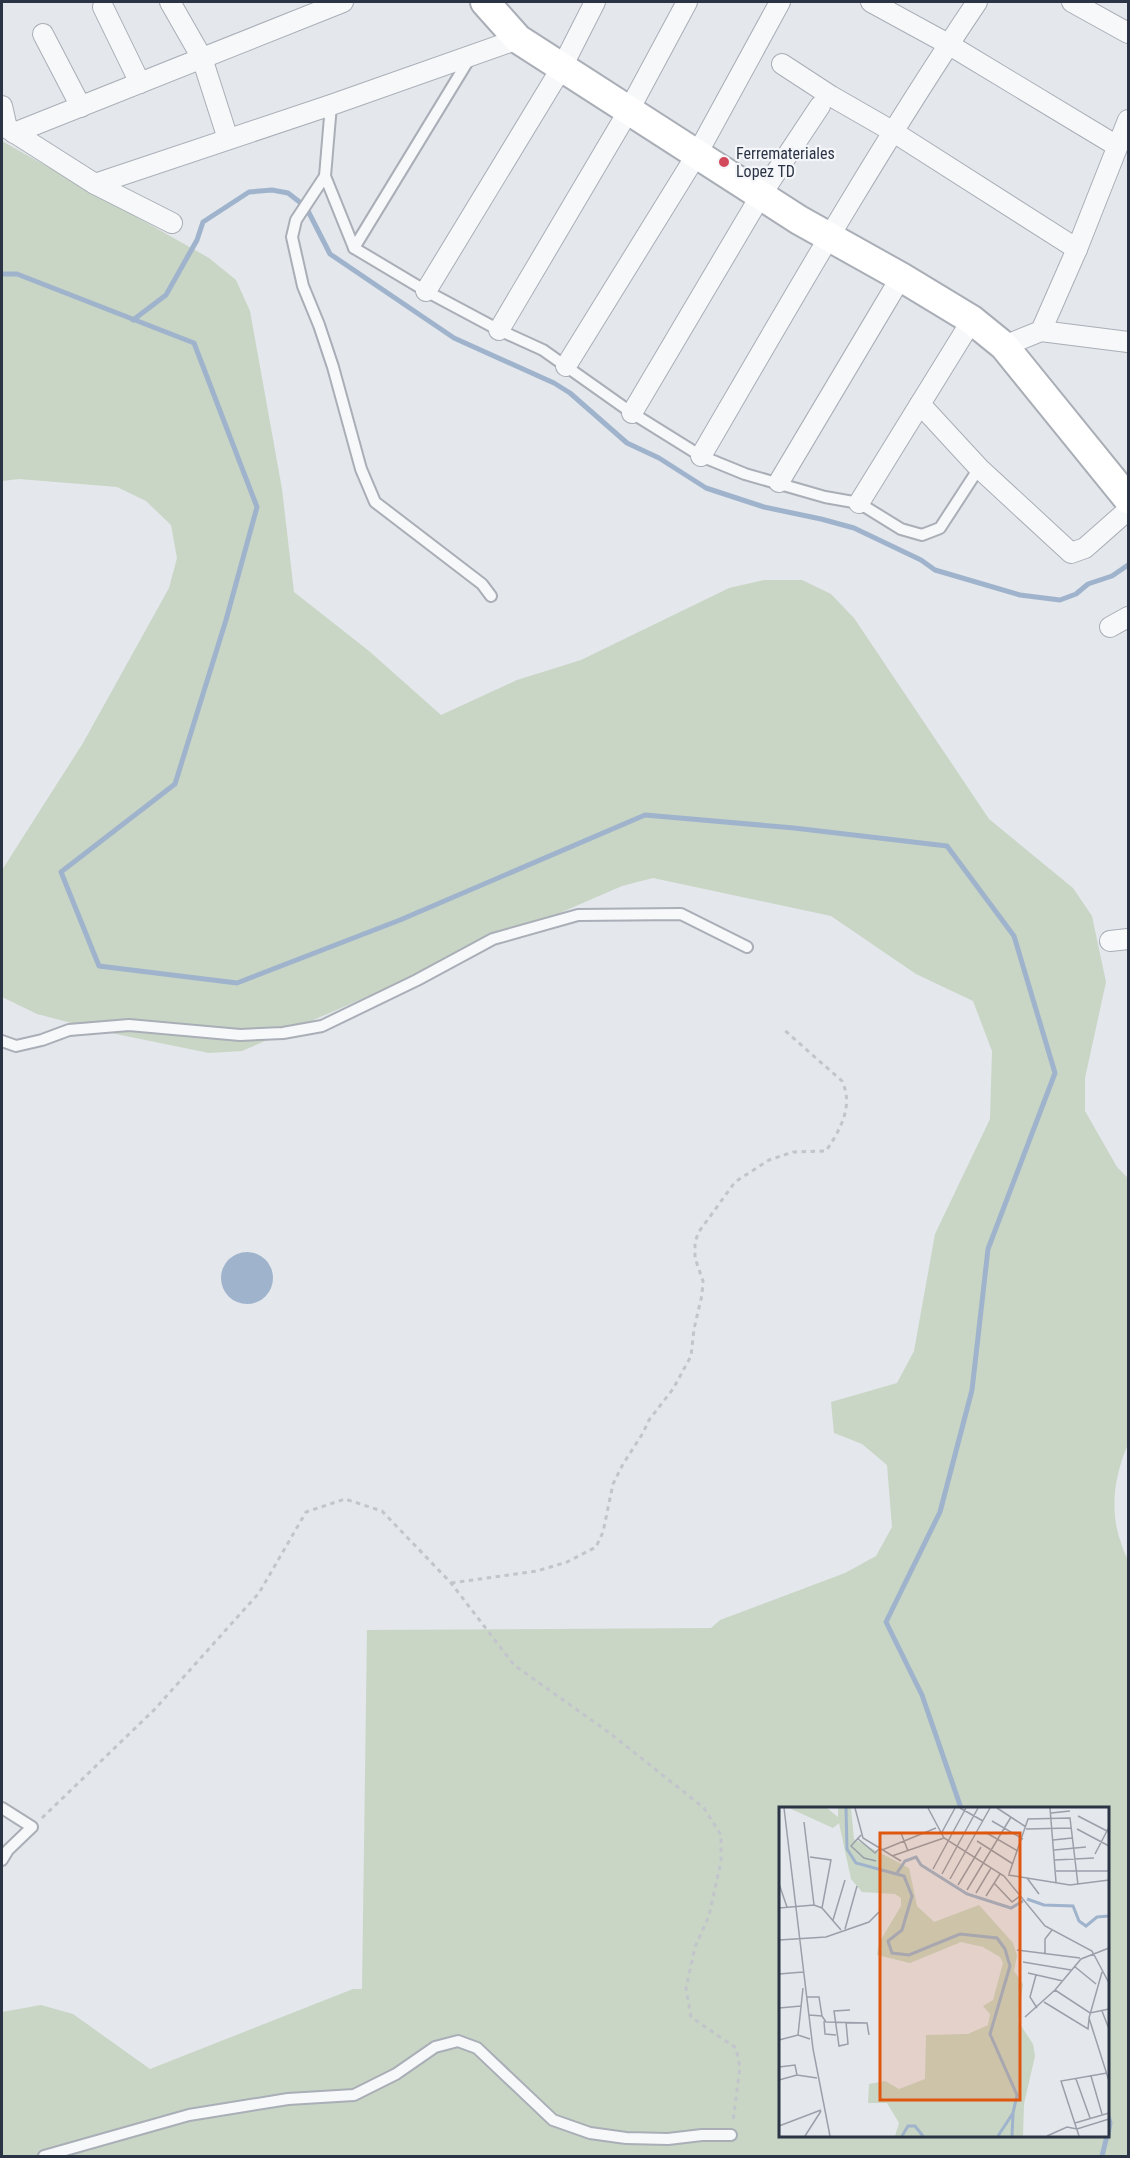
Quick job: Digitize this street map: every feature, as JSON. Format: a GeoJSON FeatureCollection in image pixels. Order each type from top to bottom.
{"type":"FeatureCollection","features":[{"type":"Feature","properties":{"kind":"main road"},"geometry":{"type":"LineString","coordinates":[[489,3],[518,39],[761,195],[972,320],[1004,346],[1128,500]]}},
{"type":"Feature","properties":{"kind":"street"},"geometry":{"type":"LineString","coordinates":[[170,2],[202,58],[228,140]]}},
{"type":"Feature","properties":{"kind":"street"},"geometry":{"type":"LineString","coordinates":[[8,129],[81,107],[202,58],[304,9],[343,2]]}},
{"type":"Feature","properties":{"kind":"street"},"geometry":{"type":"LineString","coordinates":[[426,291],[562,67],[595,2]]}},
{"type":"Feature","properties":{"kind":"street"},"geometry":{"type":"LineString","coordinates":[[499,330],[629,110],[687,2]]}},
{"type":"Feature","properties":{"kind":"street"},"geometry":{"type":"LineString","coordinates":[[566,366],[697,154],[780,2]]}},
{"type":"Feature","properties":{"kind":"street"},"geometry":{"type":"LineString","coordinates":[[871,2],[948,44],[1117,146]]}},
{"type":"Feature","properties":{"kind":"street"},"geometry":{"type":"LineString","coordinates":[[701,456],[828,236],[892,131],[977,2]]}},
{"type":"Feature","properties":{"kind":"street"},"geometry":{"type":"LineString","coordinates":[[1072,2],[1128,33]]}},
{"type":"Feature","properties":{"kind":"street"},"geometry":{"type":"LineString","coordinates":[[104,7],[140,83]]}},
{"type":"Feature","properties":{"kind":"street"},"geometry":{"type":"LineString","coordinates":[[43,34],[81,107]]}},
{"type":"Feature","properties":{"kind":"street"},"geometry":{"type":"LineString","coordinates":[[95,184],[518,39]]}},
{"type":"Feature","properties":{"kind":"street"},"geometry":{"type":"LineString","coordinates":[[782,64],[1077,249]]}},
{"type":"Feature","properties":{"kind":"street"},"geometry":{"type":"LineString","coordinates":[[2,106],[8,129],[95,184],[172,223]]}},
{"type":"Feature","properties":{"kind":"street"},"geometry":{"type":"LineString","coordinates":[[632,413],[761,195],[820,106]]}},
{"type":"Feature","properties":{"kind":"street"},"geometry":{"type":"LineString","coordinates":[[1041,331],[1077,249],[1128,120]]}},
{"type":"Feature","properties":{"kind":"street"},"geometry":{"type":"LineString","coordinates":[[779,482],[901,277]]}},
{"type":"Feature","properties":{"kind":"street"},"geometry":{"type":"LineString","coordinates":[[860,503],[972,320]]}},
{"type":"Feature","properties":{"kind":"street"},"geometry":{"type":"LineString","coordinates":[[1004,346],[1041,331],[1128,342]]}},
{"type":"Feature","properties":{"kind":"street"},"geometry":{"type":"LineString","coordinates":[[920,404],[979,468],[1071,553],[1085,548],[1128,510]]}},
{"type":"Feature","properties":{"kind":"street"},"geometry":{"type":"LineString","coordinates":[[1110,627],[1128,617]]}},
{"type":"Feature","properties":{"kind":"lane"},"geometry":{"type":"LineString","coordinates":[[354,248],[471,56]]}},
{"type":"Feature","properties":{"kind":"lane"},"geometry":{"type":"LineString","coordinates":[[331,105],[325,176],[354,248],[426,291],[499,330],[543,350],[632,413],[701,456],[745,474],[825,497],[860,503],[901,529],[922,534],[940,528],[979,468]]}},
{"type":"Feature","properties":{"kind":"lane"},"geometry":{"type":"LineString","coordinates":[[325,176],[296,220],[292,237],[303,285],[323,336],[361,469],[371,495],[375,502],[482,584],[491,596]]}},
{"type":"Feature","properties":{"kind":"lane"},"geometry":{"type":"LineString","coordinates":[[2,1041],[16,1046],[42,1041],[69,1030],[129,1025],[240,1035],[283,1033],[322,1026],[417,980],[493,939],[578,915],[681,914],[747,947]]}},
{"type":"Feature","properties":{"kind":"lane"},"geometry":{"type":"LineString","coordinates":[[2,1808],[32,1827],[2,1860]]}},
{"type":"Feature","properties":{"kind":"lane"},"geometry":{"type":"LineString","coordinates":[[44,2157],[189,2115],[288,2099],[354,2095],[396,2074],[435,2047],[458,2042],[477,2048],[553,2120],[590,2133],[626,2139],[732,2135]]}},
{"type":"Feature","properties":{"kind":"path"},"geometry":{"type":"LineString","coordinates":[[451,1583],[537,1571],[567,1562],[596,1547],[603,1532],[613,1484],[649,1420],[672,1389],[690,1356],[703,1281],[695,1258],[698,1233],[735,1182],[769,1160],[793,1152],[826,1151],[845,1116],[847,1092],[842,1081],[782,1028]]}},
{"type":"Feature","properties":{"kind":"path"},"geometry":{"type":"LineString","coordinates":[[32,1827],[154,1710],[259,1593],[306,1512],[345,1498],[382,1511],[451,1583],[514,1665],[611,1734],[704,1808],[721,1835],[722,1861],[709,1916],[695,1947],[686,1988],[691,2017],[736,2048],[740,2067],[732,2135]]}},
{"type":"Feature","properties":{"kind":"green space"},"geometry":{"type":"Polygon","coordinates":[[[2,141],[209,258],[236,280],[250,311],[282,489],[294,592],[369,651],[441,715],[517,680],[581,660],[729,588],[764,580],[802,580],[831,594],[854,618],[989,819],[1073,888],[1092,916],[1106,982],[1085,1078],[1085,1111],[1117,1167],[1128,1178],[1128,1444],[1117,1479],[1114,1502],[1116,1525],[1128,1559],[1128,2156],[2,2156],[2,2012],[41,2005],[73,2014],[150,2069],[353,1989],[362,1989],[367,1630],[711,1628],[720,1620],[845,1573],[876,1556],[892,1527],[887,1465],[862,1444],[834,1433],[831,1402],[897,1383],[914,1351],[935,1234],[990,1119],[992,1051],[973,1001],[916,974],[831,916],[653,878],[622,886],[242,1051],[209,1053],[106,1032],[37,1014],[2,997],[2,870],[83,743],[169,588],[177,558],[171,525],[146,501],[117,487],[19,479],[2,481],[2,141]]]}},
{"type":"Feature","properties":{"kind":"water"},"geometry":{"type":"Polygon","coordinates":[[[242,1252],[252,1252],[266,1259],[273,1278],[266,1297],[252,1304],[242,1304],[232,1300],[225,1293],[221,1283],[221,1273],[225,1263],[232,1256],[242,1252]]]}},
{"type":"Feature","properties":{"kind":"waterway"},"geometry":{"type":"LineString","coordinates":[[133,320],[166,295],[197,240],[203,222],[249,192],[272,190],[288,193],[306,207],[330,254],[454,338],[554,383],[570,393],[627,443],[659,458],[706,488],[764,507],[854,528],[921,560],[935,570],[1020,595],[1060,600],[1076,594],[1088,584],[1112,576],[1128,565]]}},
{"type":"Feature","properties":{"kind":"waterway"},"geometry":{"type":"LineString","coordinates":[[2,274],[17,274],[194,343],[257,507],[226,620],[175,784],[61,872],[99,966],[237,983],[400,920],[645,815],[794,828],[947,846],[1014,936],[1055,1073],[988,1249],[972,1390],[940,1512],[886,1622],[922,1695],[961,1807]]}},
{"type":"Feature","properties":{"kind":"waterway"},"geometry":{"type":"LineString","coordinates":[[1109,2120],[1109,2129]]}},
{"type":"Feature","properties":{"kind":"waterway"},"geometry":{"type":"LineString","coordinates":[[1102,2156],[1107,2137]]}},
{"type":"Feature","properties":{"kind":"place","name":"Ferremateriales Lopez TD"},"geometry":{"type":"Point","coordinates":[724,162]}}]}
